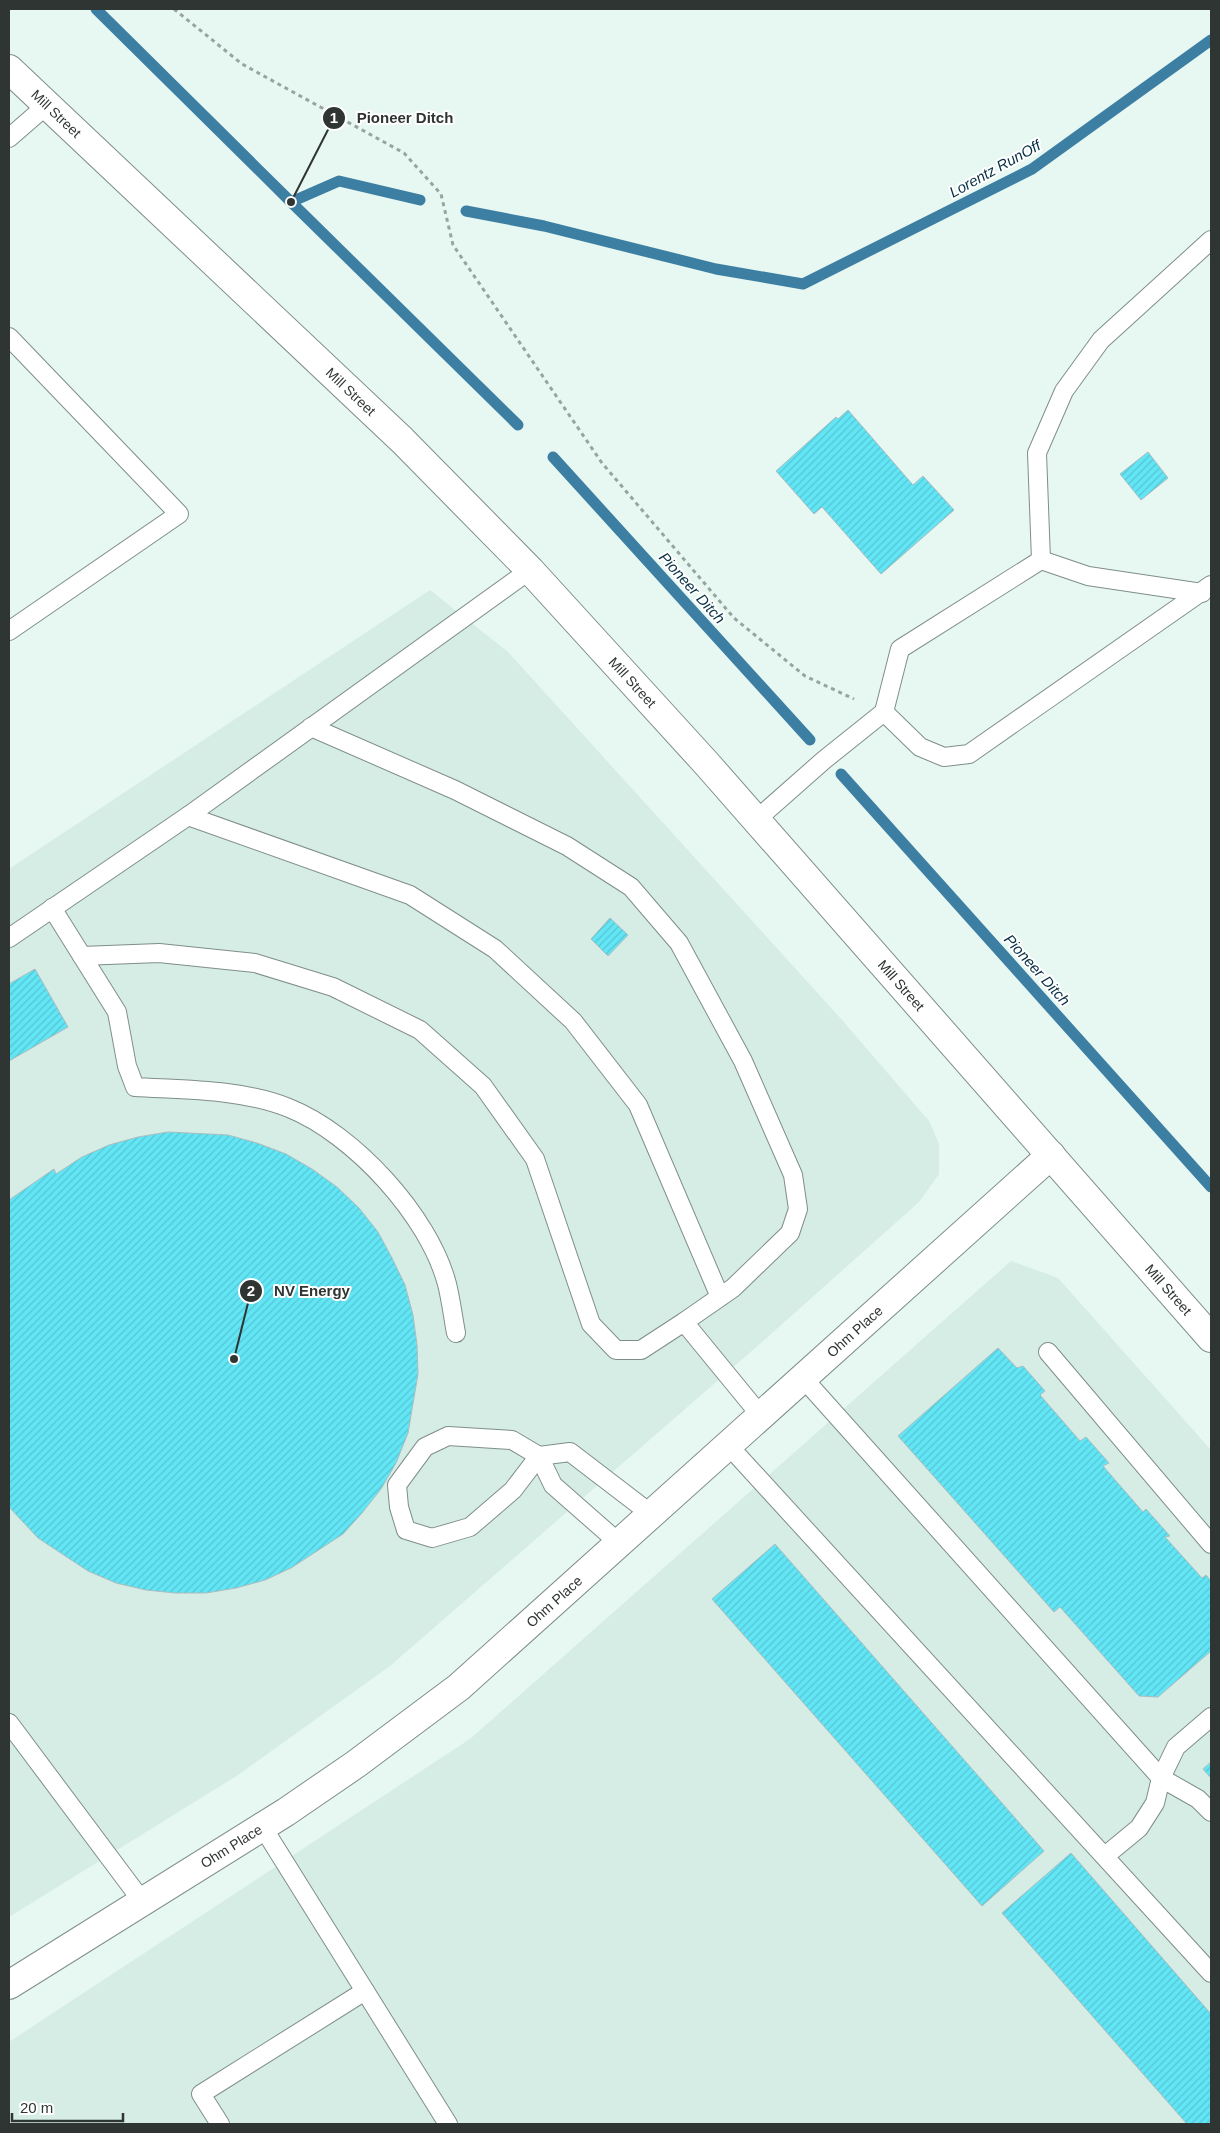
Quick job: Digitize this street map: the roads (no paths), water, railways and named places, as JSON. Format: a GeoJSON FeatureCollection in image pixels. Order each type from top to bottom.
{"type":"FeatureCollection","features":[{"type":"Feature","properties":{"kind":"main road","name":"Mill Street"},"geometry":{"type":"LineString","coordinates":[[9,69],[402,440],[530,570],[756,820],[1211,1338]]}},
{"type":"Feature","properties":{"kind":"main road","name":"Ohm Place"},"geometry":{"type":"LineString","coordinates":[[9,1985],[262,1826],[356,1764],[459,1686],[1051,1155]]}},
{"type":"Feature","properties":{"kind":"lane"},"geometry":{"type":"LineString","coordinates":[[9,138],[48,105]]}},
{"type":"Feature","properties":{"kind":"lane"},"geometry":{"type":"LineString","coordinates":[[1041,560],[1037,453],[1064,391],[1101,340],[1211,240]]}},
{"type":"Feature","properties":{"kind":"lane"},"geometry":{"type":"LineString","coordinates":[[9,337],[179,514],[9,631]]}},
{"type":"Feature","properties":{"kind":"lane"},"geometry":{"type":"LineString","coordinates":[[1041,560],[1088,576],[1206,589]]}},
{"type":"Feature","properties":{"kind":"lane"},"geometry":{"type":"LineString","coordinates":[[756,820],[884,712],[900,649],[1041,560]]}},
{"type":"Feature","properties":{"kind":"lane"},"geometry":{"type":"LineString","coordinates":[[9,938],[188,816],[530,570]]}},
{"type":"Feature","properties":{"kind":"lane"},"geometry":{"type":"LineString","coordinates":[[884,712],[920,747],[944,757],[969,754],[1206,589]]}},
{"type":"Feature","properties":{"kind":"lane"},"geometry":{"type":"LineString","coordinates":[[82,956],[159,953],[255,963],[332,987],[420,1030],[482,1086],[535,1159],[591,1324],[616,1350],[641,1350],[684,1322],[734,1288],[790,1233],[798,1209],[793,1175],[743,1061],[679,943],[631,887],[567,846],[455,790],[311,727]]}},
{"type":"Feature","properties":{"kind":"lane"},"geometry":{"type":"LineString","coordinates":[[188,816],[410,895],[495,949],[573,1021],[638,1105],[720,1297]]}},
{"type":"Feature","properties":{"kind":"lane"},"geometry":{"type":"LineString","coordinates":[[52,908],[117,1012],[127,1066],[135,1087],[250,1097],[289,1108],[330,1130],[368,1160],[398,1196],[429,1242],[447,1283],[456,1333]]}},
{"type":"Feature","properties":{"kind":"lane"},"geometry":{"type":"LineString","coordinates":[[684,1322],[760,1416]]}},
{"type":"Feature","properties":{"kind":"lane"},"geometry":{"type":"LineString","coordinates":[[1048,1352],[1211,1544]]}},
{"type":"Feature","properties":{"kind":"lane"},"geometry":{"type":"LineString","coordinates":[[803,1378],[1161,1778],[1198,1799],[1211,1812]]}},
{"type":"Feature","properties":{"kind":"lane"},"geometry":{"type":"LineString","coordinates":[[618,1543],[553,1485],[539,1456],[512,1440],[448,1436],[425,1447],[398,1486],[399,1507],[406,1530],[432,1538],[470,1527],[513,1490],[539,1456],[570,1452],[651,1514]]}},
{"type":"Feature","properties":{"kind":"lane"},"geometry":{"type":"LineString","coordinates":[[728,1445],[1211,1973]]}},
{"type":"Feature","properties":{"kind":"lane"},"geometry":{"type":"LineString","coordinates":[[1105,1856],[1140,1828],[1155,1803],[1161,1778],[1176,1747],[1211,1717]]}},
{"type":"Feature","properties":{"kind":"lane"},"geometry":{"type":"LineString","coordinates":[[9,1722],[142,1901]]}},
{"type":"Feature","properties":{"kind":"lane"},"geometry":{"type":"LineString","coordinates":[[262,1826],[448,2124]]}},
{"type":"Feature","properties":{"kind":"lane"},"geometry":{"type":"LineString","coordinates":[[220,2124],[201,2094],[364,1991]]}},
{"type":"Feature","properties":{"kind":"waterway","name":"Pioneer Ditch"},"geometry":{"type":"LineString","coordinates":[[96,9],[291,202],[339,181],[420,200]]}},
{"type":"Feature","properties":{"kind":"waterway","name":"Lorentz RunOff"},"geometry":{"type":"LineString","coordinates":[[466,211],[544,226],[716,269],[803,284],[1032,169],[1211,40]]}},
{"type":"Feature","properties":{"kind":"waterway","name":"Pioneer Ditch"},"geometry":{"type":"LineString","coordinates":[[291,202],[518,425]]}},
{"type":"Feature","properties":{"kind":"waterway","name":"Pioneer Ditch"},"geometry":{"type":"LineString","coordinates":[[553,457],[810,740]]}},
{"type":"Feature","properties":{"kind":"waterway","name":"Pioneer Ditch"},"geometry":{"type":"LineString","coordinates":[[841,774],[1211,1187]]}},
{"type":"Feature","properties":{"kind":"place","name":"Pioneer Ditch"},"geometry":{"type":"Point","coordinates":[291,202]}},
{"type":"Feature","properties":{"kind":"place","name":"NV Energy"},"geometry":{"type":"Point","coordinates":[234,1359]}}]}
